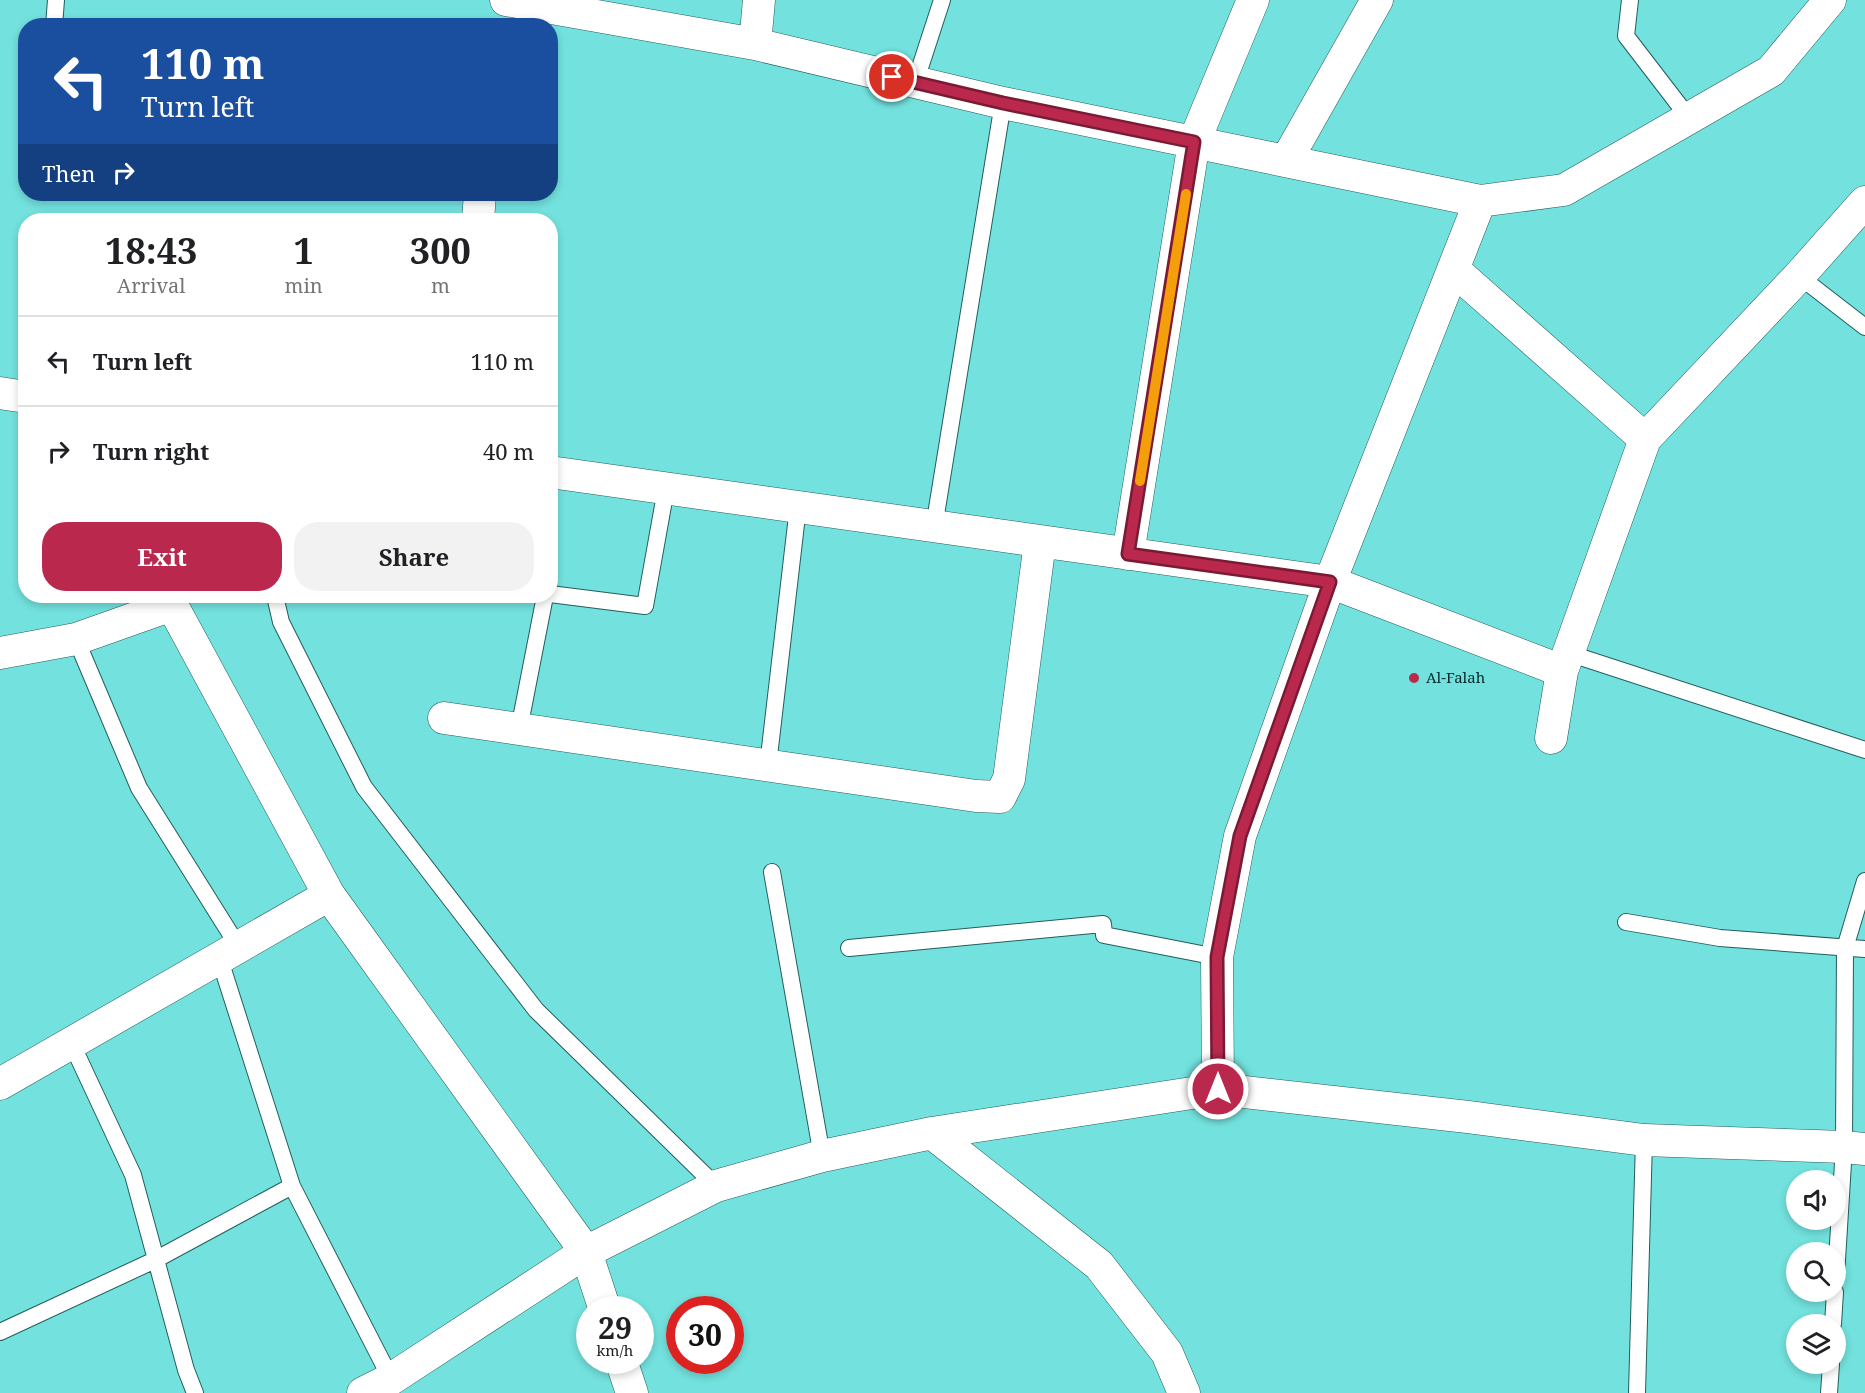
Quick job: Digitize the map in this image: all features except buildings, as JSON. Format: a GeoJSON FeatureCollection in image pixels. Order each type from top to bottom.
{"type":"FeatureCollection","features":[{"type":"Feature","properties":{"kind":"street"},"geometry":{"type":"LineString","coordinates":[[499,18],[500,0]]}},
{"type":"Feature","properties":{"kind":"street"},"geometry":{"type":"LineString","coordinates":[[506,0],[755,44],[1003,103],[1480,201],[1564,190],[1771,71],[1830,0]]}},
{"type":"Feature","properties":{"kind":"street"},"geometry":{"type":"LineString","coordinates":[[755,44],[759,0]]}},
{"type":"Feature","properties":{"kind":"street"},"geometry":{"type":"LineString","coordinates":[[1128,554],[1194,142],[1253,0]]}},
{"type":"Feature","properties":{"kind":"street"},"geometry":{"type":"LineString","coordinates":[[1286,161],[1377,0]]}},
{"type":"Feature","properties":{"kind":"street"},"geometry":{"type":"LineString","coordinates":[[1218,1089],[1217,957],[1240,836],[1330,582],[1480,201]]}},
{"type":"Feature","properties":{"kind":"street"},"geometry":{"type":"LineString","coordinates":[[1551,738],[1565,662],[1645,439],[1799,276],[1865,202]]}},
{"type":"Feature","properties":{"kind":"street"},"geometry":{"type":"LineString","coordinates":[[1453,269],[1645,439]]}},
{"type":"Feature","properties":{"kind":"street"},"geometry":{"type":"LineString","coordinates":[[0,393],[18,396]]}},
{"type":"Feature","properties":{"kind":"street"},"geometry":{"type":"LineString","coordinates":[[558,473],[1330,582],[1565,662]]}},
{"type":"Feature","properties":{"kind":"street"},"geometry":{"type":"LineString","coordinates":[[444,718],[976,796],[1000,797],[1008,779],[1040,542]]}},
{"type":"Feature","properties":{"kind":"street"},"geometry":{"type":"LineString","coordinates":[[0,653],[76,639],[164,603]]}},
{"type":"Feature","properties":{"kind":"street"},"geometry":{"type":"LineString","coordinates":[[173,603],[329,895],[586,1252],[600,1296]]}},
{"type":"Feature","properties":{"kind":"street"},"geometry":{"type":"LineString","coordinates":[[0,1083],[329,895]]}},
{"type":"Feature","properties":{"kind":"street"},"geometry":{"type":"LineString","coordinates":[[374,1389],[586,1252],[716,1186],[822,1156],[932,1133],[1218,1089],[1468,1117],[1644,1140],[1854,1148]]}},
{"type":"Feature","properties":{"kind":"street"},"geometry":{"type":"LineString","coordinates":[[932,1133],[1099,1265],[1167,1353],[1184,1393]]}},
{"type":"Feature","properties":{"kind":"street"},"geometry":{"type":"LineString","coordinates":[[626,1374],[632,1393]]}},
{"type":"Feature","properties":{"kind":"lane"},"geometry":{"type":"LineString","coordinates":[[55,18],[56,0]]}},
{"type":"Feature","properties":{"kind":"lane"},"geometry":{"type":"LineString","coordinates":[[915,83],[942,0]]}},
{"type":"Feature","properties":{"kind":"lane"},"geometry":{"type":"LineString","coordinates":[[1630,0],[1626,36],[1689,118]]}},
{"type":"Feature","properties":{"kind":"lane"},"geometry":{"type":"LineString","coordinates":[[934,527],[1003,103]]}},
{"type":"Feature","properties":{"kind":"lane"},"geometry":{"type":"LineString","coordinates":[[1799,276],[1865,327]]}},
{"type":"Feature","properties":{"kind":"lane"},"geometry":{"type":"LineString","coordinates":[[558,595],[645,606],[666,489]]}},
{"type":"Feature","properties":{"kind":"lane"},"geometry":{"type":"LineString","coordinates":[[768,765],[798,507]]}},
{"type":"Feature","properties":{"kind":"lane"},"geometry":{"type":"LineString","coordinates":[[277,603],[281,622],[364,787],[536,1010],[716,1186]]}},
{"type":"Feature","properties":{"kind":"lane"},"geometry":{"type":"LineString","coordinates":[[519,729],[543,603]]}},
{"type":"Feature","properties":{"kind":"lane"},"geometry":{"type":"LineString","coordinates":[[76,639],[140,788],[229,952],[292,1186],[374,1389]]}},
{"type":"Feature","properties":{"kind":"lane"},"geometry":{"type":"LineString","coordinates":[[1565,662],[1865,750]]}},
{"type":"Feature","properties":{"kind":"lane"},"geometry":{"type":"LineString","coordinates":[[772,872],[822,1156]]}},
{"type":"Feature","properties":{"kind":"lane"},"geometry":{"type":"LineString","coordinates":[[1841,1242],[1854,1148],[1845,948],[1865,881]]}},
{"type":"Feature","properties":{"kind":"lane"},"geometry":{"type":"LineString","coordinates":[[1626,922],[1720,938],[1865,949]]}},
{"type":"Feature","properties":{"kind":"lane"},"geometry":{"type":"LineString","coordinates":[[849,948],[1103,924],[1104,935],[1217,957]]}},
{"type":"Feature","properties":{"kind":"lane"},"geometry":{"type":"LineString","coordinates":[[71,1042],[133,1175],[186,1370],[195,1393]]}},
{"type":"Feature","properties":{"kind":"lane"},"geometry":{"type":"LineString","coordinates":[[1637,1393],[1644,1140]]}},
{"type":"Feature","properties":{"kind":"lane"},"geometry":{"type":"LineString","coordinates":[[0,1332],[155,1260],[292,1186]]}},
{"type":"Feature","properties":{"kind":"lane"},"geometry":{"type":"LineString","coordinates":[[1829,1393],[1830,1374]]}},
{"type":"Feature","properties":{"kind":"slow traffic"},"geometry":{"type":"LineString","coordinates":[[1140,481],[1186,194]]}},
{"type":"Feature","properties":{"kind":"place","name":"Al-Falah"},"geometry":{"type":"Point","coordinates":[1414,678]}},
{"type":"Feature","properties":{"kind":"route"},"geometry":{"type":"LineString","coordinates":[[892,77],[1003,103],[1194,142],[1128,554],[1330,582],[1240,836],[1217,957],[1218,1089]]}}]}
